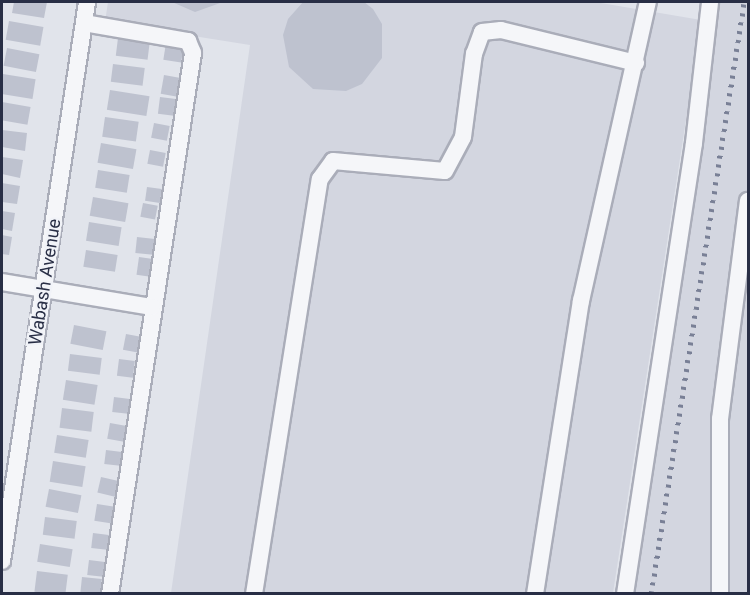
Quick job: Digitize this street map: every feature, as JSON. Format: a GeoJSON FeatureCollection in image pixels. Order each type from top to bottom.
{"type":"FeatureCollection","features":[{"type":"Feature","properties":{"kind":"street","name":"Wabash Avenue"},"geometry":{"type":"LineString","coordinates":[[2,561],[87,2]]}},
{"type":"Feature","properties":{"kind":"street"},"geometry":{"type":"LineString","coordinates":[[535,594],[581,301],[648,2]]}},
{"type":"Feature","properties":{"kind":"street"},"geometry":{"type":"LineString","coordinates":[[625,594],[694,143],[710,2]]}},
{"type":"Feature","properties":{"kind":"street"},"geometry":{"type":"LineString","coordinates":[[84,23],[188,41],[193,53],[152,307],[110,594]]}},
{"type":"Feature","properties":{"kind":"street"},"geometry":{"type":"LineString","coordinates":[[254,594],[320,179],[333,161],[445,171],[463,137],[474,54],[482,32],[501,30],[636,63]]}},
{"type":"Feature","properties":{"kind":"street"},"geometry":{"type":"LineString","coordinates":[[720,594],[720,419],[748,201]]}},
{"type":"Feature","properties":{"kind":"street"},"geometry":{"type":"LineString","coordinates":[[2,282],[152,307]]}},
{"type":"Feature","properties":{"kind":"shaded area"},"geometry":{"type":"Polygon","coordinates":[[[108,2],[595,2],[701,20],[700,2],[748,2],[748,593],[623,593],[677,226],[698,42],[613,593],[171,593],[250,45],[105,22],[108,2]]]}},
{"type":"Feature","properties":{"kind":"building"},"geometry":{"type":"Polygon","coordinates":[[[14,2],[47,2],[44,18],[12,13],[14,2]]]}},
{"type":"Feature","properties":{"kind":"building"},"geometry":{"type":"Polygon","coordinates":[[[172,2],[223,2],[195,12],[172,2]]]}},
{"type":"Feature","properties":{"kind":"building"},"geometry":{"type":"Polygon","coordinates":[[[303,2],[364,2],[373,9],[382,24],[382,58],[362,84],[346,91],[313,89],[289,67],[283,35],[288,19],[303,2]]]}},
{"type":"Feature","properties":{"kind":"building"},"geometry":{"type":"Polygon","coordinates":[[[9,21],[43,27],[40,46],[6,40],[9,21]]]}},
{"type":"Feature","properties":{"kind":"building"},"geometry":{"type":"Polygon","coordinates":[[[118,38],[150,42],[148,60],[116,56],[118,38]]]}},
{"type":"Feature","properties":{"kind":"building"},"geometry":{"type":"Polygon","coordinates":[[[166,43],[184,46],[181,63],[163,60],[166,43]]]}},
{"type":"Feature","properties":{"kind":"building"},"geometry":{"type":"Polygon","coordinates":[[[7,48],[39,54],[36,72],[4,66],[7,48]]]}},
{"type":"Feature","properties":{"kind":"building"},"geometry":{"type":"Polygon","coordinates":[[[113,64],[145,68],[143,86],[111,82],[113,64]]]}},
{"type":"Feature","properties":{"kind":"building"},"geometry":{"type":"Polygon","coordinates":[[[3,74],[36,79],[32,99],[2,94],[3,74]]]}},
{"type":"Feature","properties":{"kind":"building"},"geometry":{"type":"Polygon","coordinates":[[[164,75],[181,78],[177,97],[161,94],[164,75]]]}},
{"type":"Feature","properties":{"kind":"building"},"geometry":{"type":"Polygon","coordinates":[[[110,90],[150,96],[146,116],[107,110],[110,90]]]}},
{"type":"Feature","properties":{"kind":"building"},"geometry":{"type":"Polygon","coordinates":[[[160,97],[176,99],[174,116],[158,114],[160,97]]]}},
{"type":"Feature","properties":{"kind":"building"},"geometry":{"type":"Polygon","coordinates":[[[2,102],[31,107],[27,125],[2,120],[2,102]]]}},
{"type":"Feature","properties":{"kind":"building"},"geometry":{"type":"Polygon","coordinates":[[[105,117],[139,122],[136,142],[102,137],[105,117]]]}},
{"type":"Feature","properties":{"kind":"building"},"geometry":{"type":"Polygon","coordinates":[[[154,123],[170,126],[167,141],[151,138],[154,123]]]}},
{"type":"Feature","properties":{"kind":"building"},"geometry":{"type":"Polygon","coordinates":[[[2,130],[27,133],[25,151],[2,147],[2,130]]]}},
{"type":"Feature","properties":{"kind":"building"},"geometry":{"type":"Polygon","coordinates":[[[101,143],[136,149],[133,169],[98,163],[101,143]]]}},
{"type":"Feature","properties":{"kind":"building"},"geometry":{"type":"Polygon","coordinates":[[[150,150],[166,153],[163,167],[147,164],[150,150]]]}},
{"type":"Feature","properties":{"kind":"building"},"geometry":{"type":"Polygon","coordinates":[[[2,157],[23,160],[20,178],[2,174],[2,157]]]}},
{"type":"Feature","properties":{"kind":"building"},"geometry":{"type":"Polygon","coordinates":[[[98,170],[130,175],[127,193],[95,188],[98,170]]]}},
{"type":"Feature","properties":{"kind":"building"},"geometry":{"type":"Polygon","coordinates":[[[2,183],[20,186],[17,204],[2,202],[2,183]]]}},
{"type":"Feature","properties":{"kind":"building"},"geometry":{"type":"Polygon","coordinates":[[[147,187],[162,189],[160,203],[145,201],[147,187]]]}},
{"type":"Feature","properties":{"kind":"building"},"geometry":{"type":"Polygon","coordinates":[[[93,197],[128,203],[125,222],[90,216],[93,197]]]}},
{"type":"Feature","properties":{"kind":"building"},"geometry":{"type":"Polygon","coordinates":[[[143,203],[158,206],[155,220],[140,217],[143,203]]]}},
{"type":"Feature","properties":{"kind":"building"},"geometry":{"type":"Polygon","coordinates":[[[2,211],[15,213],[12,231],[2,229],[2,211]]]}},
{"type":"Feature","properties":{"kind":"building"},"geometry":{"type":"Polygon","coordinates":[[[89,222],[122,227],[119,246],[86,241],[89,222]]]}},
{"type":"Feature","properties":{"kind":"building"},"geometry":{"type":"Polygon","coordinates":[[[2,235],[12,237],[9,255],[2,254],[2,235]]]}},
{"type":"Feature","properties":{"kind":"building"},"geometry":{"type":"Polygon","coordinates":[[[137,237],[155,239],[153,255],[135,253],[137,237]]]}},
{"type":"Feature","properties":{"kind":"building"},"geometry":{"type":"Polygon","coordinates":[[[86,250],[118,255],[115,272],[83,267],[86,250]]]}},
{"type":"Feature","properties":{"kind":"building"},"geometry":{"type":"Polygon","coordinates":[[[139,257],[153,259],[150,277],[136,275],[139,257]]]}},
{"type":"Feature","properties":{"kind":"building"},"geometry":{"type":"Polygon","coordinates":[[[74,325],[106,331],[103,350],[70,344],[74,325]]]}},
{"type":"Feature","properties":{"kind":"building"},"geometry":{"type":"Polygon","coordinates":[[[126,334],[141,337],[138,353],[123,350],[126,334]]]}},
{"type":"Feature","properties":{"kind":"building"},"geometry":{"type":"Polygon","coordinates":[[[70,354],[102,358],[100,375],[68,371],[70,354]]]}},
{"type":"Feature","properties":{"kind":"building"},"geometry":{"type":"Polygon","coordinates":[[[119,359],[135,361],[133,378],[117,376],[119,359]]]}},
{"type":"Feature","properties":{"kind":"building"},"geometry":{"type":"Polygon","coordinates":[[[66,380],[98,385],[94,405],[63,400],[66,380]]]}},
{"type":"Feature","properties":{"kind":"building"},"geometry":{"type":"Polygon","coordinates":[[[114,397],[130,399],[128,414],[112,412],[114,397]]]}},
{"type":"Feature","properties":{"kind":"building"},"geometry":{"type":"Polygon","coordinates":[[[62,408],[94,412],[91,432],[60,428],[62,408]]]}},
{"type":"Feature","properties":{"kind":"building"},"geometry":{"type":"Polygon","coordinates":[[[110,423],[127,426],[124,442],[107,439],[110,423]]]}},
{"type":"Feature","properties":{"kind":"building"},"geometry":{"type":"Polygon","coordinates":[[[57,435],[89,440],[86,458],[54,453],[57,435]]]}},
{"type":"Feature","properties":{"kind":"building"},"geometry":{"type":"Polygon","coordinates":[[[106,450],[122,452],[120,466],[104,464],[106,450]]]}},
{"type":"Feature","properties":{"kind":"building"},"geometry":{"type":"Polygon","coordinates":[[[53,461],[86,466],[82,487],[50,482],[53,461]]]}},
{"type":"Feature","properties":{"kind":"building"},"geometry":{"type":"Polygon","coordinates":[[[101,477],[119,481],[115,497],[97,493],[101,477]]]}},
{"type":"Feature","properties":{"kind":"building"},"geometry":{"type":"Polygon","coordinates":[[[49,489],[81,495],[78,513],[46,507],[49,489]]]}},
{"type":"Feature","properties":{"kind":"building"},"geometry":{"type":"Polygon","coordinates":[[[97,504],[115,507],[112,524],[94,521],[97,504]]]}},
{"type":"Feature","properties":{"kind":"building"},"geometry":{"type":"Polygon","coordinates":[[[45,517],[77,521],[75,539],[43,535],[45,517]]]}},
{"type":"Feature","properties":{"kind":"building"},"geometry":{"type":"Polygon","coordinates":[[[93,533],[109,535],[107,550],[91,548],[93,533]]]}},
{"type":"Feature","properties":{"kind":"building"},"geometry":{"type":"Polygon","coordinates":[[[40,544],[73,549],[70,567],[37,562],[40,544]]]}},
{"type":"Feature","properties":{"kind":"building"},"geometry":{"type":"Polygon","coordinates":[[[89,560],[105,562],[103,577],[87,575],[89,560]]]}},
{"type":"Feature","properties":{"kind":"building"},"geometry":{"type":"Polygon","coordinates":[[[37,571],[68,575],[65,594],[34,592],[37,571]]]}},
{"type":"Feature","properties":{"kind":"building"},"geometry":{"type":"Polygon","coordinates":[[[82,577],[102,579],[100,594],[80,593],[82,577]]]}},
{"type":"Feature","properties":{"kind":"railway"},"geometry":{"type":"LineString","coordinates":[[651,594],[744,2]]}}]}
